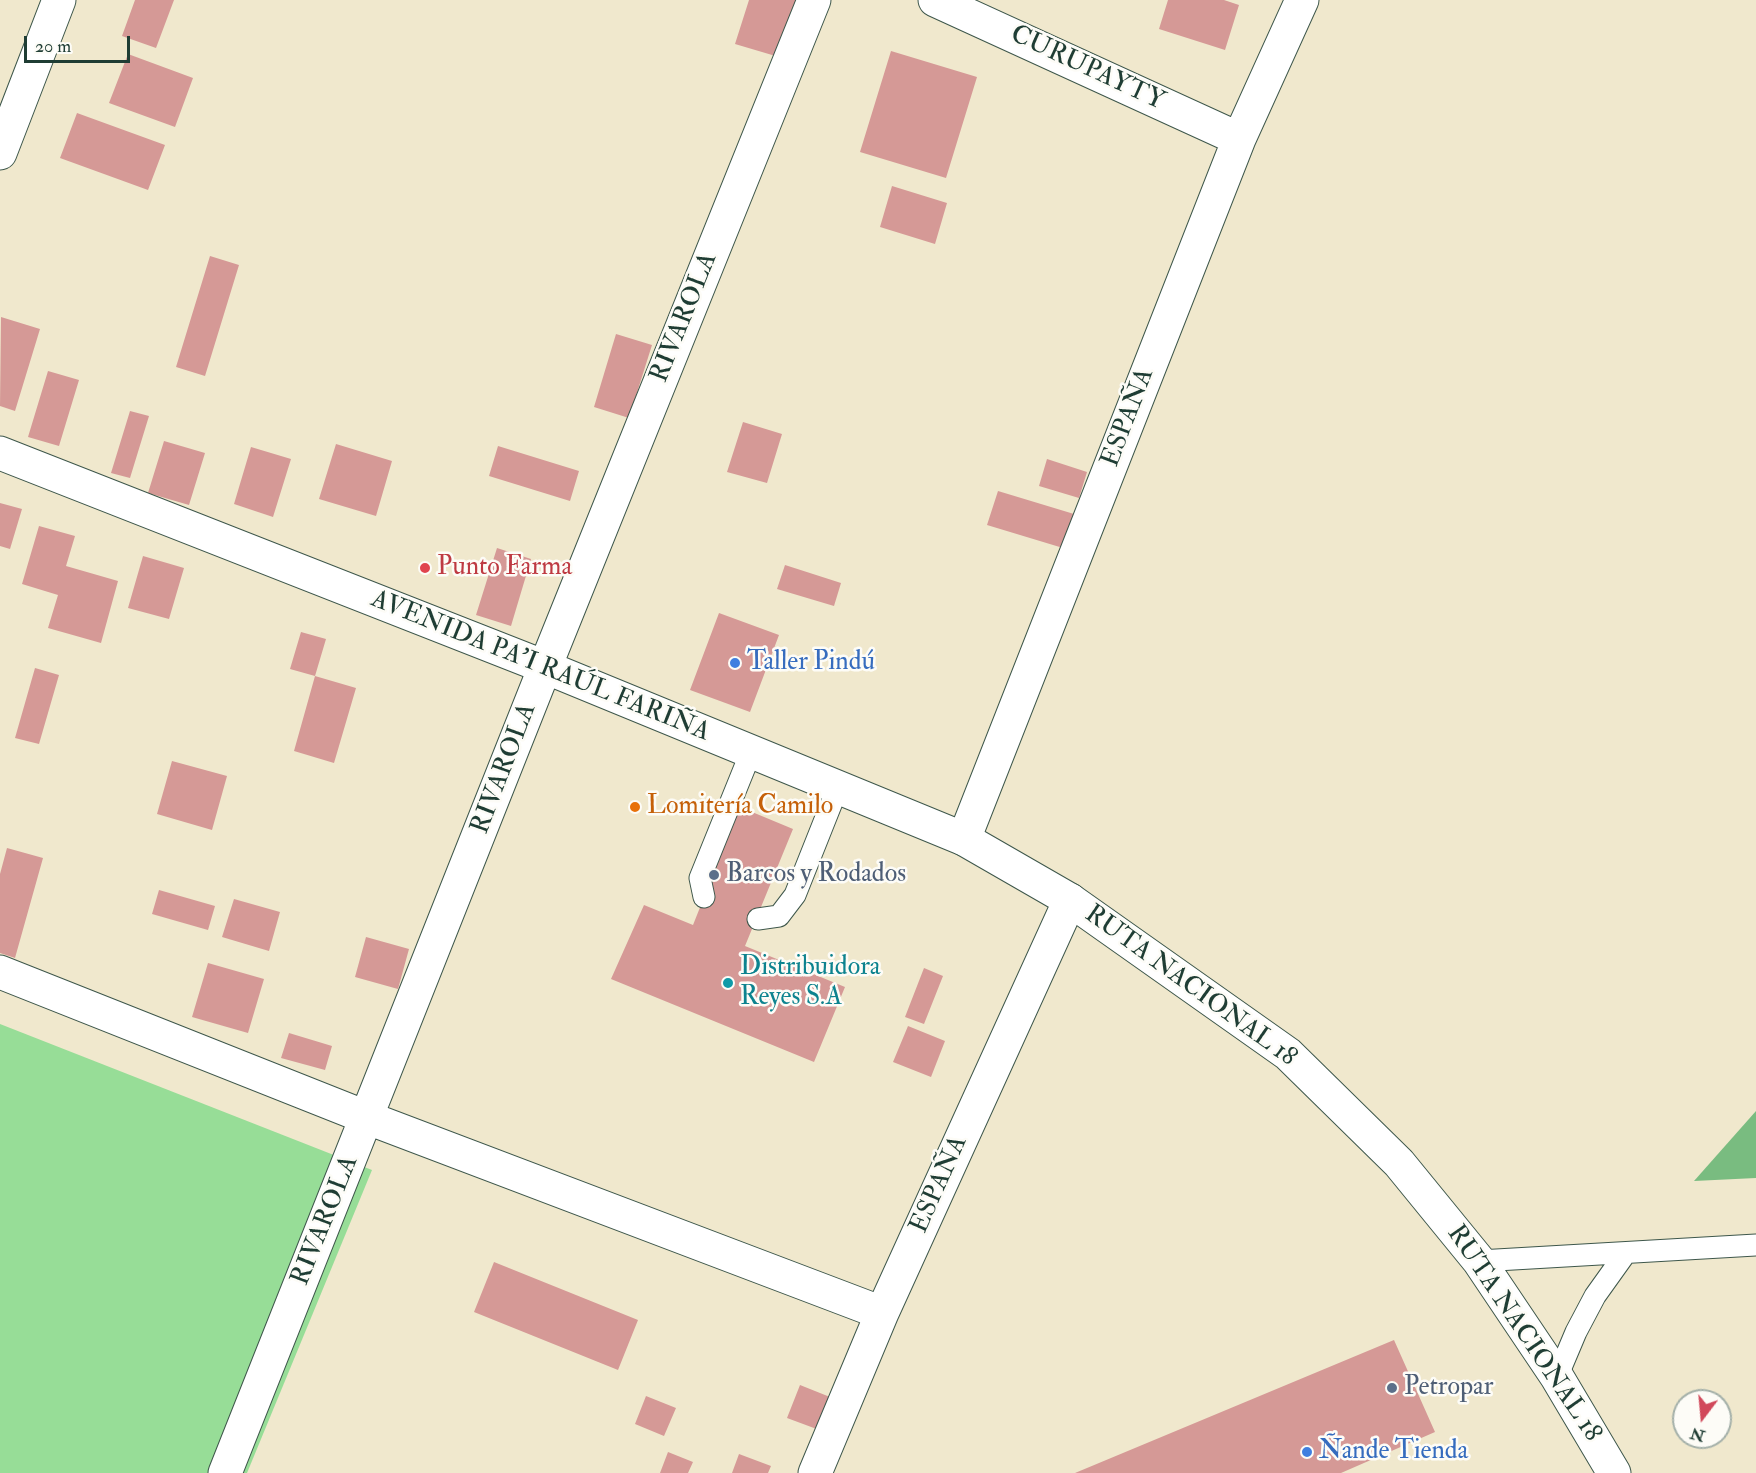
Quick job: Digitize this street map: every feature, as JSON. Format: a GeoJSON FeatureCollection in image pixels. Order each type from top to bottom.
{"type":"FeatureCollection","features":[{"type":"Feature","properties":{"kind":"main road"},"geometry":{"type":"LineString","coordinates":[[0,153],[59,0]]}},
{"type":"Feature","properties":{"kind":"main road","name":"RIVAROLA"},"geometry":{"type":"LineString","coordinates":[[225,1473],[368,1118],[544,668],[813,0]]}},
{"type":"Feature","properties":{"kind":"main road","name":"CURUPAYTY"},"geometry":{"type":"LineString","coordinates":[[935,0],[1239,139]]}},
{"type":"Feature","properties":{"kind":"main road","name":"ESPAÑA"},"geometry":{"type":"LineString","coordinates":[[964,839],[1239,139],[1302,0]]}},
{"type":"Feature","properties":{"kind":"main road","name":"AVENIDA PA'I RAÚL FARIÑA"},"geometry":{"type":"LineString","coordinates":[[0,453],[544,668],[964,839],[1070,900]]}},
{"type":"Feature","properties":{"kind":"main road","name":"ESPAÑA"},"geometry":{"type":"LineString","coordinates":[[815,1473],[882,1313],[1070,900]]}},
{"type":"Feature","properties":{"kind":"main road","name":"RUTA NACIONAL 18"},"geometry":{"type":"LineString","coordinates":[[1070,900],[1288,1054],[1399,1163],[1479,1260],[1557,1377],[1614,1473]]}},
{"type":"Feature","properties":{"kind":"main road"},"geometry":{"type":"LineString","coordinates":[[0,972],[368,1118],[882,1313]]}},
{"type":"Feature","properties":{"kind":"lane"},"geometry":{"type":"LineString","coordinates":[[704,897],[699,878],[751,752]]}},
{"type":"Feature","properties":{"kind":"lane"},"geometry":{"type":"LineString","coordinates":[[758,919],[779,916],[795,895],[838,787]]}},
{"type":"Feature","properties":{"kind":"lane"},"geometry":{"type":"LineString","coordinates":[[1479,1260],[1625,1254],[1756,1245]]}},
{"type":"Feature","properties":{"kind":"lane"},"geometry":{"type":"LineString","coordinates":[[1557,1377],[1590,1305],[1625,1254]]}},
{"type":"Feature","properties":{"kind":"green space"},"geometry":{"type":"Polygon","coordinates":[[[0,1024],[372,1170],[247,1473],[0,1473],[0,1024]]]}},
{"type":"Feature","properties":{"kind":"green space"},"geometry":{"type":"Polygon","coordinates":[[[1756,1111],[1756,1178],[1694,1181],[1756,1111]]]}},
{"type":"Feature","properties":{"kind":"building"},"geometry":{"type":"Polygon","coordinates":[[[135,0],[174,0],[156,48],[122,36],[135,0]]]}},
{"type":"Feature","properties":{"kind":"building"},"geometry":{"type":"Polygon","coordinates":[[[749,0],[807,0],[789,60],[735,44],[749,0]]]}},
{"type":"Feature","properties":{"kind":"building"},"geometry":{"type":"Polygon","coordinates":[[[1168,0],[1224,0],[1239,5],[1225,50],[1159,29],[1168,0]]]}},
{"type":"Feature","properties":{"kind":"building"},"geometry":{"type":"Polygon","coordinates":[[[891,51],[977,77],[946,178],[860,152],[891,51]]]}},
{"type":"Feature","properties":{"kind":"building"},"geometry":{"type":"Polygon","coordinates":[[[128,54],[193,78],[175,127],[109,103],[128,54]]]}},
{"type":"Feature","properties":{"kind":"building"},"geometry":{"type":"Polygon","coordinates":[[[77,113],[165,145],[148,190],[60,158],[77,113]]]}},
{"type":"Feature","properties":{"kind":"building"},"geometry":{"type":"Polygon","coordinates":[[[892,186],[947,203],[935,244],[880,227],[892,186]]]}},
{"type":"Feature","properties":{"kind":"building"},"geometry":{"type":"Polygon","coordinates":[[[210,256],[239,265],[205,376],[176,367],[210,256]]]}},
{"type":"Feature","properties":{"kind":"building"},"geometry":{"type":"Polygon","coordinates":[[[1,317],[40,329],[15,411],[0,406],[1,317]]]}},
{"type":"Feature","properties":{"kind":"building"},"geometry":{"type":"Polygon","coordinates":[[[616,334],[652,345],[629,418],[594,407],[616,334]]]}},
{"type":"Feature","properties":{"kind":"building"},"geometry":{"type":"Polygon","coordinates":[[[48,371],[79,380],[59,446],[28,437],[48,371]]]}},
{"type":"Feature","properties":{"kind":"building"},"geometry":{"type":"Polygon","coordinates":[[[130,411],[149,416],[130,478],[111,473],[130,411]]]}},
{"type":"Feature","properties":{"kind":"building"},"geometry":{"type":"Polygon","coordinates":[[[743,422],[782,434],[767,483],[727,472],[743,422]]]}},
{"type":"Feature","properties":{"kind":"building"},"geometry":{"type":"Polygon","coordinates":[[[164,441],[205,453],[189,505],[148,493],[164,441]]]}},
{"type":"Feature","properties":{"kind":"building"},"geometry":{"type":"Polygon","coordinates":[[[336,444],[392,461],[376,516],[319,499],[336,444]]]}},
{"type":"Feature","properties":{"kind":"building"},"geometry":{"type":"Polygon","coordinates":[[[498,446],[579,471],[570,501],[489,476],[498,446]]]}},
{"type":"Feature","properties":{"kind":"building"},"geometry":{"type":"Polygon","coordinates":[[[251,447],[291,459],[273,517],[234,504],[251,447]]]}},
{"type":"Feature","properties":{"kind":"building"},"geometry":{"type":"Polygon","coordinates":[[[1047,459],[1087,472],[1079,498],[1039,486],[1047,459]]]}},
{"type":"Feature","properties":{"kind":"building"},"geometry":{"type":"Polygon","coordinates":[[[998,491],[1074,514],[1063,548],[987,525],[998,491]]]}},
{"type":"Feature","properties":{"kind":"building"},"geometry":{"type":"Polygon","coordinates":[[[0,503],[22,509],[10,549],[0,546],[0,503]]]}},
{"type":"Feature","properties":{"kind":"building"},"geometry":{"type":"Polygon","coordinates":[[[39,526],[75,536],[66,566],[118,581],[101,643],[48,628],[58,595],[22,584],[39,526]]]}},
{"type":"Feature","properties":{"kind":"building"},"geometry":{"type":"Polygon","coordinates":[[[497,548],[531,559],[511,626],[476,615],[497,548]]]}},
{"type":"Feature","properties":{"kind":"building"},"geometry":{"type":"Polygon","coordinates":[[[143,556],[184,568],[169,619],[128,608],[143,556]]]}},
{"type":"Feature","properties":{"kind":"building"},"geometry":{"type":"Polygon","coordinates":[[[785,565],[841,583],[834,606],[777,589],[785,565]]]}},
{"type":"Feature","properties":{"kind":"building","name":"Taller Pindú"},"geometry":{"type":"Polygon","coordinates":[[[719,613],[779,635],[750,712],[690,690],[719,613]]]}},
{"type":"Feature","properties":{"kind":"building"},"geometry":{"type":"Polygon","coordinates":[[[301,632],[326,639],[315,676],[290,669],[301,632]]]}},
{"type":"Feature","properties":{"kind":"building"},"geometry":{"type":"Polygon","coordinates":[[[35,668],[59,675],[39,744],[15,738],[35,668]]]}},
{"type":"Feature","properties":{"kind":"building"},"geometry":{"type":"Polygon","coordinates":[[[315,676],[356,688],[334,763],[294,751],[315,676]]]}},
{"type":"Feature","properties":{"kind":"building"},"geometry":{"type":"Polygon","coordinates":[[[172,761],[227,776],[212,830],[157,814],[172,761]]]}},
{"type":"Feature","properties":{"kind":"building","name":"Distribuidora Reyes S.A"},"geometry":{"type":"Polygon","coordinates":[[[740,807],[793,829],[745,946],[845,987],[814,1062],[611,979],[644,905],[693,925],[740,807]]]}},
{"type":"Feature","properties":{"kind":"building"},"geometry":{"type":"Polygon","coordinates":[[[7,848],[43,858],[15,958],[0,953],[0,874],[7,848]]]}},
{"type":"Feature","properties":{"kind":"building"},"geometry":{"type":"Polygon","coordinates":[[[159,890],[215,906],[208,930],[152,914],[159,890]]]}},
{"type":"Feature","properties":{"kind":"building"},"geometry":{"type":"Polygon","coordinates":[[[234,899],[280,912],[269,951],[222,937],[234,899]]]}},
{"type":"Feature","properties":{"kind":"building"},"geometry":{"type":"Polygon","coordinates":[[[366,937],[409,949],[398,989],[355,977],[366,937]]]}},
{"type":"Feature","properties":{"kind":"building"},"geometry":{"type":"Polygon","coordinates":[[[208,963],[264,979],[248,1033],[192,1017],[208,963]]]}},
{"type":"Feature","properties":{"kind":"building"},"geometry":{"type":"Polygon","coordinates":[[[924,968],[943,976],[924,1024],[905,1017],[924,968]]]}},
{"type":"Feature","properties":{"kind":"building"},"geometry":{"type":"Polygon","coordinates":[[[908,1026],[945,1041],[931,1077],[893,1062],[908,1026]]]}},
{"type":"Feature","properties":{"kind":"building"},"geometry":{"type":"Polygon","coordinates":[[[289,1033],[332,1046],[325,1070],[281,1058],[289,1033]]]}},
{"type":"Feature","properties":{"kind":"building"},"geometry":{"type":"Polygon","coordinates":[[[494,1262],[638,1320],[618,1370],[474,1312],[494,1262]]]}},
{"type":"Feature","properties":{"kind":"building"},"geometry":{"type":"Polygon","coordinates":[[[1394,1340],[1435,1432],[1341,1473],[1075,1473],[1394,1340]]]}},
{"type":"Feature","properties":{"kind":"building"},"geometry":{"type":"Polygon","coordinates":[[[800,1385],[835,1399],[822,1431],[787,1418],[800,1385]]]}},
{"type":"Feature","properties":{"kind":"building"},"geometry":{"type":"Polygon","coordinates":[[[646,1396],[676,1408],[664,1436],[635,1424],[646,1396]]]}},
{"type":"Feature","properties":{"kind":"building"},"geometry":{"type":"Polygon","coordinates":[[[668,1452],[693,1462],[688,1473],[660,1473],[668,1452]]]}},
{"type":"Feature","properties":{"kind":"building"},"geometry":{"type":"Polygon","coordinates":[[[739,1454],[771,1466],[768,1473],[732,1473],[739,1454]]]}},
{"type":"Feature","properties":{"kind":"place","name":"Punto Farma"},"geometry":{"type":"Point","coordinates":[425,568]}},
{"type":"Feature","properties":{"kind":"place","name":"Taller Pindú"},"geometry":{"type":"Point","coordinates":[735,663]}},
{"type":"Feature","properties":{"kind":"place","name":"Lomitería Camilo"},"geometry":{"type":"Point","coordinates":[635,807]}},
{"type":"Feature","properties":{"kind":"place","name":"Barcos y Rodados"},"geometry":{"type":"Point","coordinates":[714,875]}},
{"type":"Feature","properties":{"kind":"place","name":"Distribuidora Reyes S.A"},"geometry":{"type":"Point","coordinates":[728,983]}},
{"type":"Feature","properties":{"kind":"place","name":"Petropar"},"geometry":{"type":"Point","coordinates":[1392,1388]}},
{"type":"Feature","properties":{"kind":"place","name":"Ñande Tienda"},"geometry":{"type":"Point","coordinates":[1307,1452]}}]}
